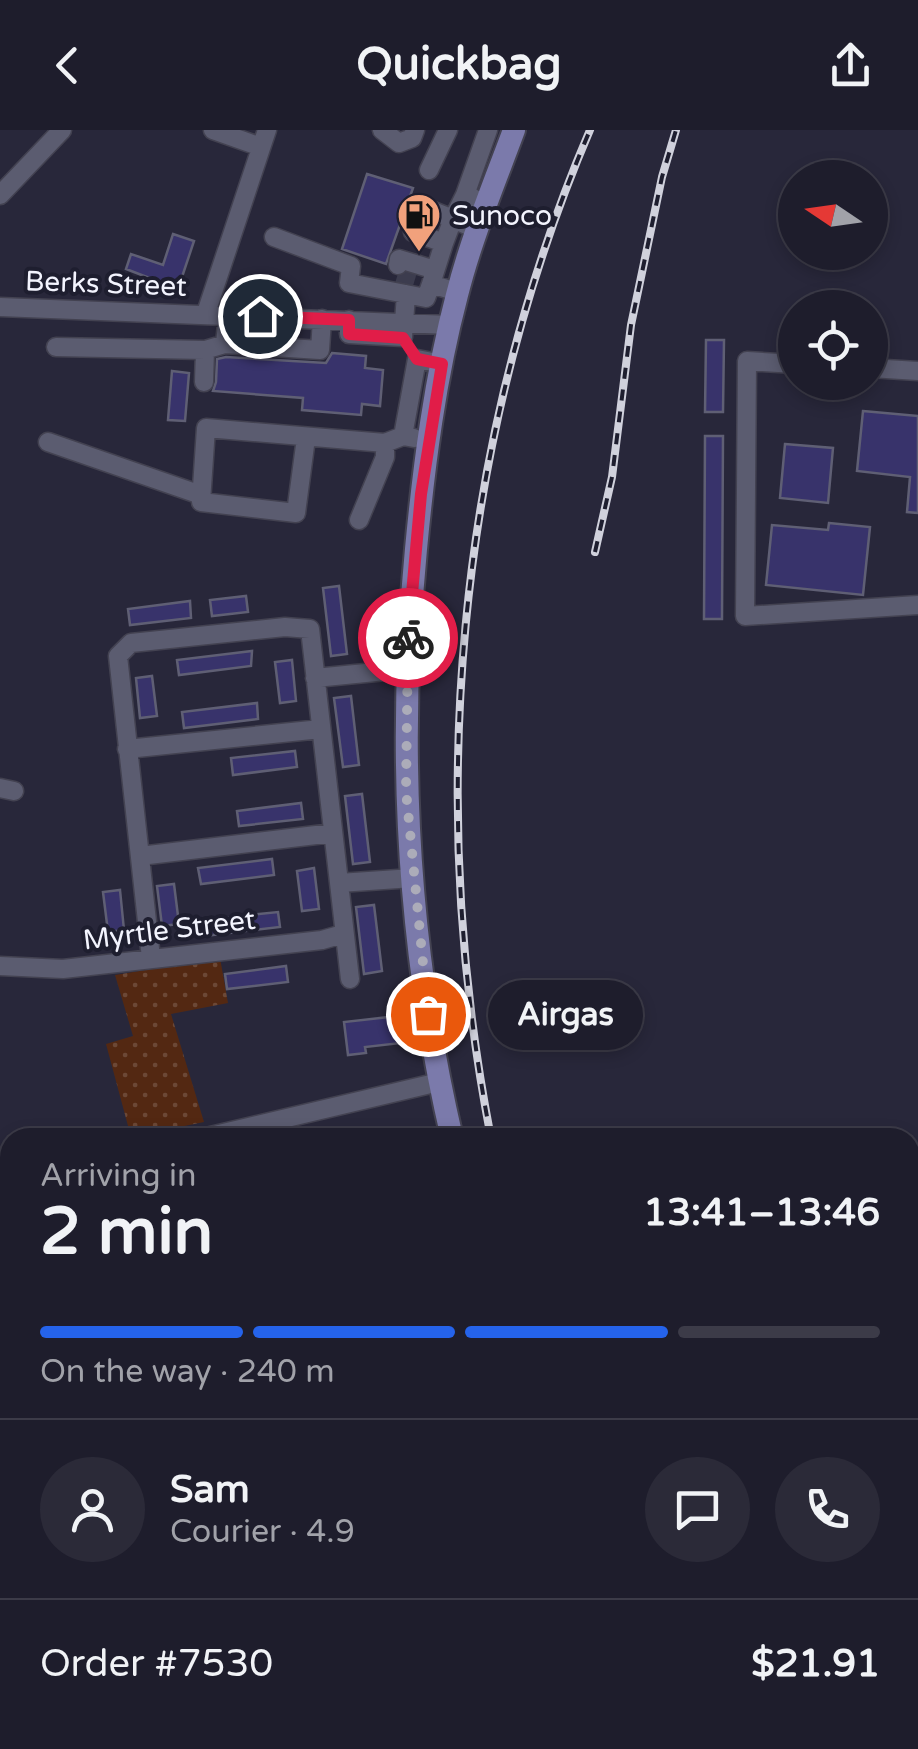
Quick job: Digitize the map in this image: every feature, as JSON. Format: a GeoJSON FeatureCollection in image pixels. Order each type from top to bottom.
{"type":"FeatureCollection","features":[{"type":"Feature","properties":{"kind":"main road"},"geometry":{"type":"LineString","coordinates":[[450,1128],[423,980],[413,878],[406,791],[406,669],[421,494],[442,364],[458,292],[478,230],[476,200],[510,131]]}},
{"type":"Feature","properties":{"kind":"street"},"geometry":{"type":"LineString","coordinates":[[0,195],[62,130]]}},
{"type":"Feature","properties":{"kind":"street"},"geometry":{"type":"LineString","coordinates":[[206,313],[264,138],[214,130]]}},
{"type":"Feature","properties":{"kind":"street"},"geometry":{"type":"LineString","coordinates":[[382,130],[400,143],[412,138],[415,130]]}},
{"type":"Feature","properties":{"kind":"street"},"geometry":{"type":"LineString","coordinates":[[429,170],[448,130]]}},
{"type":"Feature","properties":{"kind":"street"},"geometry":{"type":"LineString","coordinates":[[274,237],[351,266],[350,283],[426,298],[453,219],[476,200],[488,130]]}},
{"type":"Feature","properties":{"kind":"street"},"geometry":{"type":"LineString","coordinates":[[444,243],[413,232],[421,206],[478,230]]}},
{"type":"Feature","properties":{"kind":"street"},"geometry":{"type":"LineString","coordinates":[[406,265],[458,292]]}},
{"type":"Feature","properties":{"kind":"street"},"geometry":{"type":"LineString","coordinates":[[351,325],[358,285]]}},
{"type":"Feature","properties":{"kind":"street"},"geometry":{"type":"LineString","coordinates":[[359,520],[394,440],[417,359],[403,330],[399,290]]}},
{"type":"Feature","properties":{"kind":"street","name":"Berks Street"},"geometry":{"type":"LineString","coordinates":[[0,307],[228,314],[403,330],[450,325]]}},
{"type":"Feature","properties":{"kind":"street"},"geometry":{"type":"LineString","coordinates":[[225,344],[228,314]]}},
{"type":"Feature","properties":{"kind":"street"},"geometry":{"type":"LineString","coordinates":[[56,346],[205,350],[225,344],[320,350],[322,325]]}},
{"type":"Feature","properties":{"kind":"street"},"geometry":{"type":"LineString","coordinates":[[204,382],[205,350]]}},
{"type":"Feature","properties":{"kind":"street"},"geometry":{"type":"LineString","coordinates":[[417,359],[442,364]]}},
{"type":"Feature","properties":{"kind":"street"},"geometry":{"type":"LineString","coordinates":[[778,363],[747,361],[745,616],[918,605]]}},
{"type":"Feature","properties":{"kind":"street"},"geometry":{"type":"LineString","coordinates":[[888,369],[918,371]]}},
{"type":"Feature","properties":{"kind":"street"},"geometry":{"type":"LineString","coordinates":[[306,438],[296,513],[201,502],[206,428],[306,438],[429,441]]}},
{"type":"Feature","properties":{"kind":"street"},"geometry":{"type":"LineString","coordinates":[[48,442],[201,495]]}},
{"type":"Feature","properties":{"kind":"street"},"geometry":{"type":"LineString","coordinates":[[151,958],[118,656],[131,643],[285,627],[310,629],[350,979]]}},
{"type":"Feature","properties":{"kind":"street"},"geometry":{"type":"LineString","coordinates":[[315,678],[406,669]]}},
{"type":"Feature","properties":{"kind":"street"},"geometry":{"type":"LineString","coordinates":[[127,749],[321,728]]}},
{"type":"Feature","properties":{"kind":"street"},"geometry":{"type":"LineString","coordinates":[[140,856],[333,832]]}},
{"type":"Feature","properties":{"kind":"street"},"geometry":{"type":"LineString","coordinates":[[339,883],[413,878]]}},
{"type":"Feature","properties":{"kind":"street","name":"Myrtle Street"},"geometry":{"type":"LineString","coordinates":[[0,966],[64,969],[322,940],[344,934]]}},
{"type":"Feature","properties":{"kind":"street"},"geometry":{"type":"LineString","coordinates":[[273,1128],[439,1082]]}},
{"type":"Feature","properties":{"kind":"shaded area"},"geometry":{"type":"Polygon","coordinates":[[[220,958],[228,1003],[171,1014],[204,1122],[175,1128],[129,1128],[106,1044],[133,1036],[115,975],[220,958]]]}},
{"type":"Feature","properties":{"kind":"building"},"geometry":{"type":"Polygon","coordinates":[[[367,174],[413,188],[386,264],[342,249],[367,174]]]}},
{"type":"Feature","properties":{"kind":"building"},"geometry":{"type":"Polygon","coordinates":[[[173,234],[194,241],[178,289],[126,269],[131,254],[163,265],[173,234]]]}},
{"type":"Feature","properties":{"kind":"building"},"geometry":{"type":"Polygon","coordinates":[[[706,340],[724,340],[723,412],[705,412],[706,340]]]}},
{"type":"Feature","properties":{"kind":"building"},"geometry":{"type":"Polygon","coordinates":[[[332,353],[366,356],[365,368],[383,370],[380,406],[362,404],[361,415],[302,410],[303,398],[213,391],[217,359],[326,363],[332,353]]]}},
{"type":"Feature","properties":{"kind":"building"},"geometry":{"type":"Polygon","coordinates":[[[172,371],[189,373],[185,421],[168,420],[172,371]]]}},
{"type":"Feature","properties":{"kind":"building"},"geometry":{"type":"Polygon","coordinates":[[[863,411],[918,416],[918,513],[907,512],[910,477],[857,471],[863,411]]]}},
{"type":"Feature","properties":{"kind":"building"},"geometry":{"type":"Polygon","coordinates":[[[705,436],[723,436],[722,619],[704,619],[705,436]]]}},
{"type":"Feature","properties":{"kind":"building"},"geometry":{"type":"Polygon","coordinates":[[[785,444],[833,448],[828,503],[780,498],[785,444]]]}},
{"type":"Feature","properties":{"kind":"building"},"geometry":{"type":"Polygon","coordinates":[[[829,523],[870,527],[863,595],[766,585],[772,525],[828,530],[829,523]]]}},
{"type":"Feature","properties":{"kind":"building"},"geometry":{"type":"Polygon","coordinates":[[[339,586],[347,654],[331,656],[323,588],[339,586]]]}},
{"type":"Feature","properties":{"kind":"building"},"geometry":{"type":"Polygon","coordinates":[[[246,596],[248,612],[212,616],[210,600],[246,596]]]}},
{"type":"Feature","properties":{"kind":"building"},"geometry":{"type":"Polygon","coordinates":[[[190,601],[191,618],[130,625],[128,609],[190,601]]]}},
{"type":"Feature","properties":{"kind":"building"},"geometry":{"type":"Polygon","coordinates":[[[252,651],[251,666],[179,675],[177,660],[252,651]]]}},
{"type":"Feature","properties":{"kind":"building"},"geometry":{"type":"Polygon","coordinates":[[[292,660],[296,701],[280,703],[275,662],[292,660]]]}},
{"type":"Feature","properties":{"kind":"building"},"geometry":{"type":"Polygon","coordinates":[[[152,676],[157,716],[140,718],[136,678],[152,676]]]}},
{"type":"Feature","properties":{"kind":"building"},"geometry":{"type":"Polygon","coordinates":[[[351,696],[359,765],[343,767],[334,698],[351,696]]]}},
{"type":"Feature","properties":{"kind":"building"},"geometry":{"type":"Polygon","coordinates":[[[257,703],[258,719],[184,728],[182,712],[257,703]]]}},
{"type":"Feature","properties":{"kind":"building"},"geometry":{"type":"Polygon","coordinates":[[[295,751],[297,767],[233,775],[231,758],[295,751]]]}},
{"type":"Feature","properties":{"kind":"building"},"geometry":{"type":"Polygon","coordinates":[[[362,794],[370,862],[353,864],[345,796],[362,794]]]}},
{"type":"Feature","properties":{"kind":"building"},"geometry":{"type":"Polygon","coordinates":[[[301,803],[303,819],[239,826],[237,811],[301,803]]]}},
{"type":"Feature","properties":{"kind":"building"},"geometry":{"type":"Polygon","coordinates":[[[272,859],[274,875],[201,884],[198,868],[272,859]]]}},
{"type":"Feature","properties":{"kind":"building"},"geometry":{"type":"Polygon","coordinates":[[[314,868],[319,909],[302,911],[297,871],[314,868]]]}},
{"type":"Feature","properties":{"kind":"building"},"geometry":{"type":"Polygon","coordinates":[[[174,884],[179,924],[162,926],[157,886],[174,884]]]}},
{"type":"Feature","properties":{"kind":"building"},"geometry":{"type":"Polygon","coordinates":[[[120,890],[124,930],[108,932],[103,892],[120,890]]]}},
{"type":"Feature","properties":{"kind":"building"},"geometry":{"type":"Polygon","coordinates":[[[374,905],[382,971],[364,974],[356,907],[374,905]]]}},
{"type":"Feature","properties":{"kind":"building"},"geometry":{"type":"Polygon","coordinates":[[[278,912],[280,927],[204,936],[202,920],[278,912]]]}},
{"type":"Feature","properties":{"kind":"building"},"geometry":{"type":"Polygon","coordinates":[[[286,966],[288,982],[227,989],[225,974],[286,966]]]}},
{"type":"Feature","properties":{"kind":"building"},"geometry":{"type":"Polygon","coordinates":[[[398,1016],[401,1043],[365,1047],[366,1053],[348,1055],[344,1022],[398,1016]]]}},
{"type":"Feature","properties":{"kind":"tunnel"},"geometry":{"type":"LineString","coordinates":[[403,288],[409,268]]}},
{"type":"Feature","properties":{"kind":"railway"},"geometry":{"type":"LineString","coordinates":[[489,1128],[471,1011],[460,883],[458,755],[466,626],[482,499],[508,373],[544,250],[590,130]]}},
{"type":"Feature","properties":{"kind":"railway"},"geometry":{"type":"LineString","coordinates":[[595,552],[612,477],[631,325],[662,177],[676,130]]}},
{"type":"Feature","properties":{"kind":"way so far"},"geometry":{"type":"LineString","coordinates":[[408,638],[406,791],[428,1014]]}},
{"type":"Feature","properties":{"kind":"place","name":"Sunoco"},"geometry":{"type":"Point","coordinates":[419,253]}},
{"type":"Feature","properties":{"kind":"place","name":"Airgas"},"geometry":{"type":"Point","coordinates":[428,1014]}},
{"type":"Feature","properties":{"kind":"route"},"geometry":{"type":"LineString","coordinates":[[260,316],[349,320],[349,334],[403,338],[417,359],[442,364],[421,494],[408,638]]}}]}
